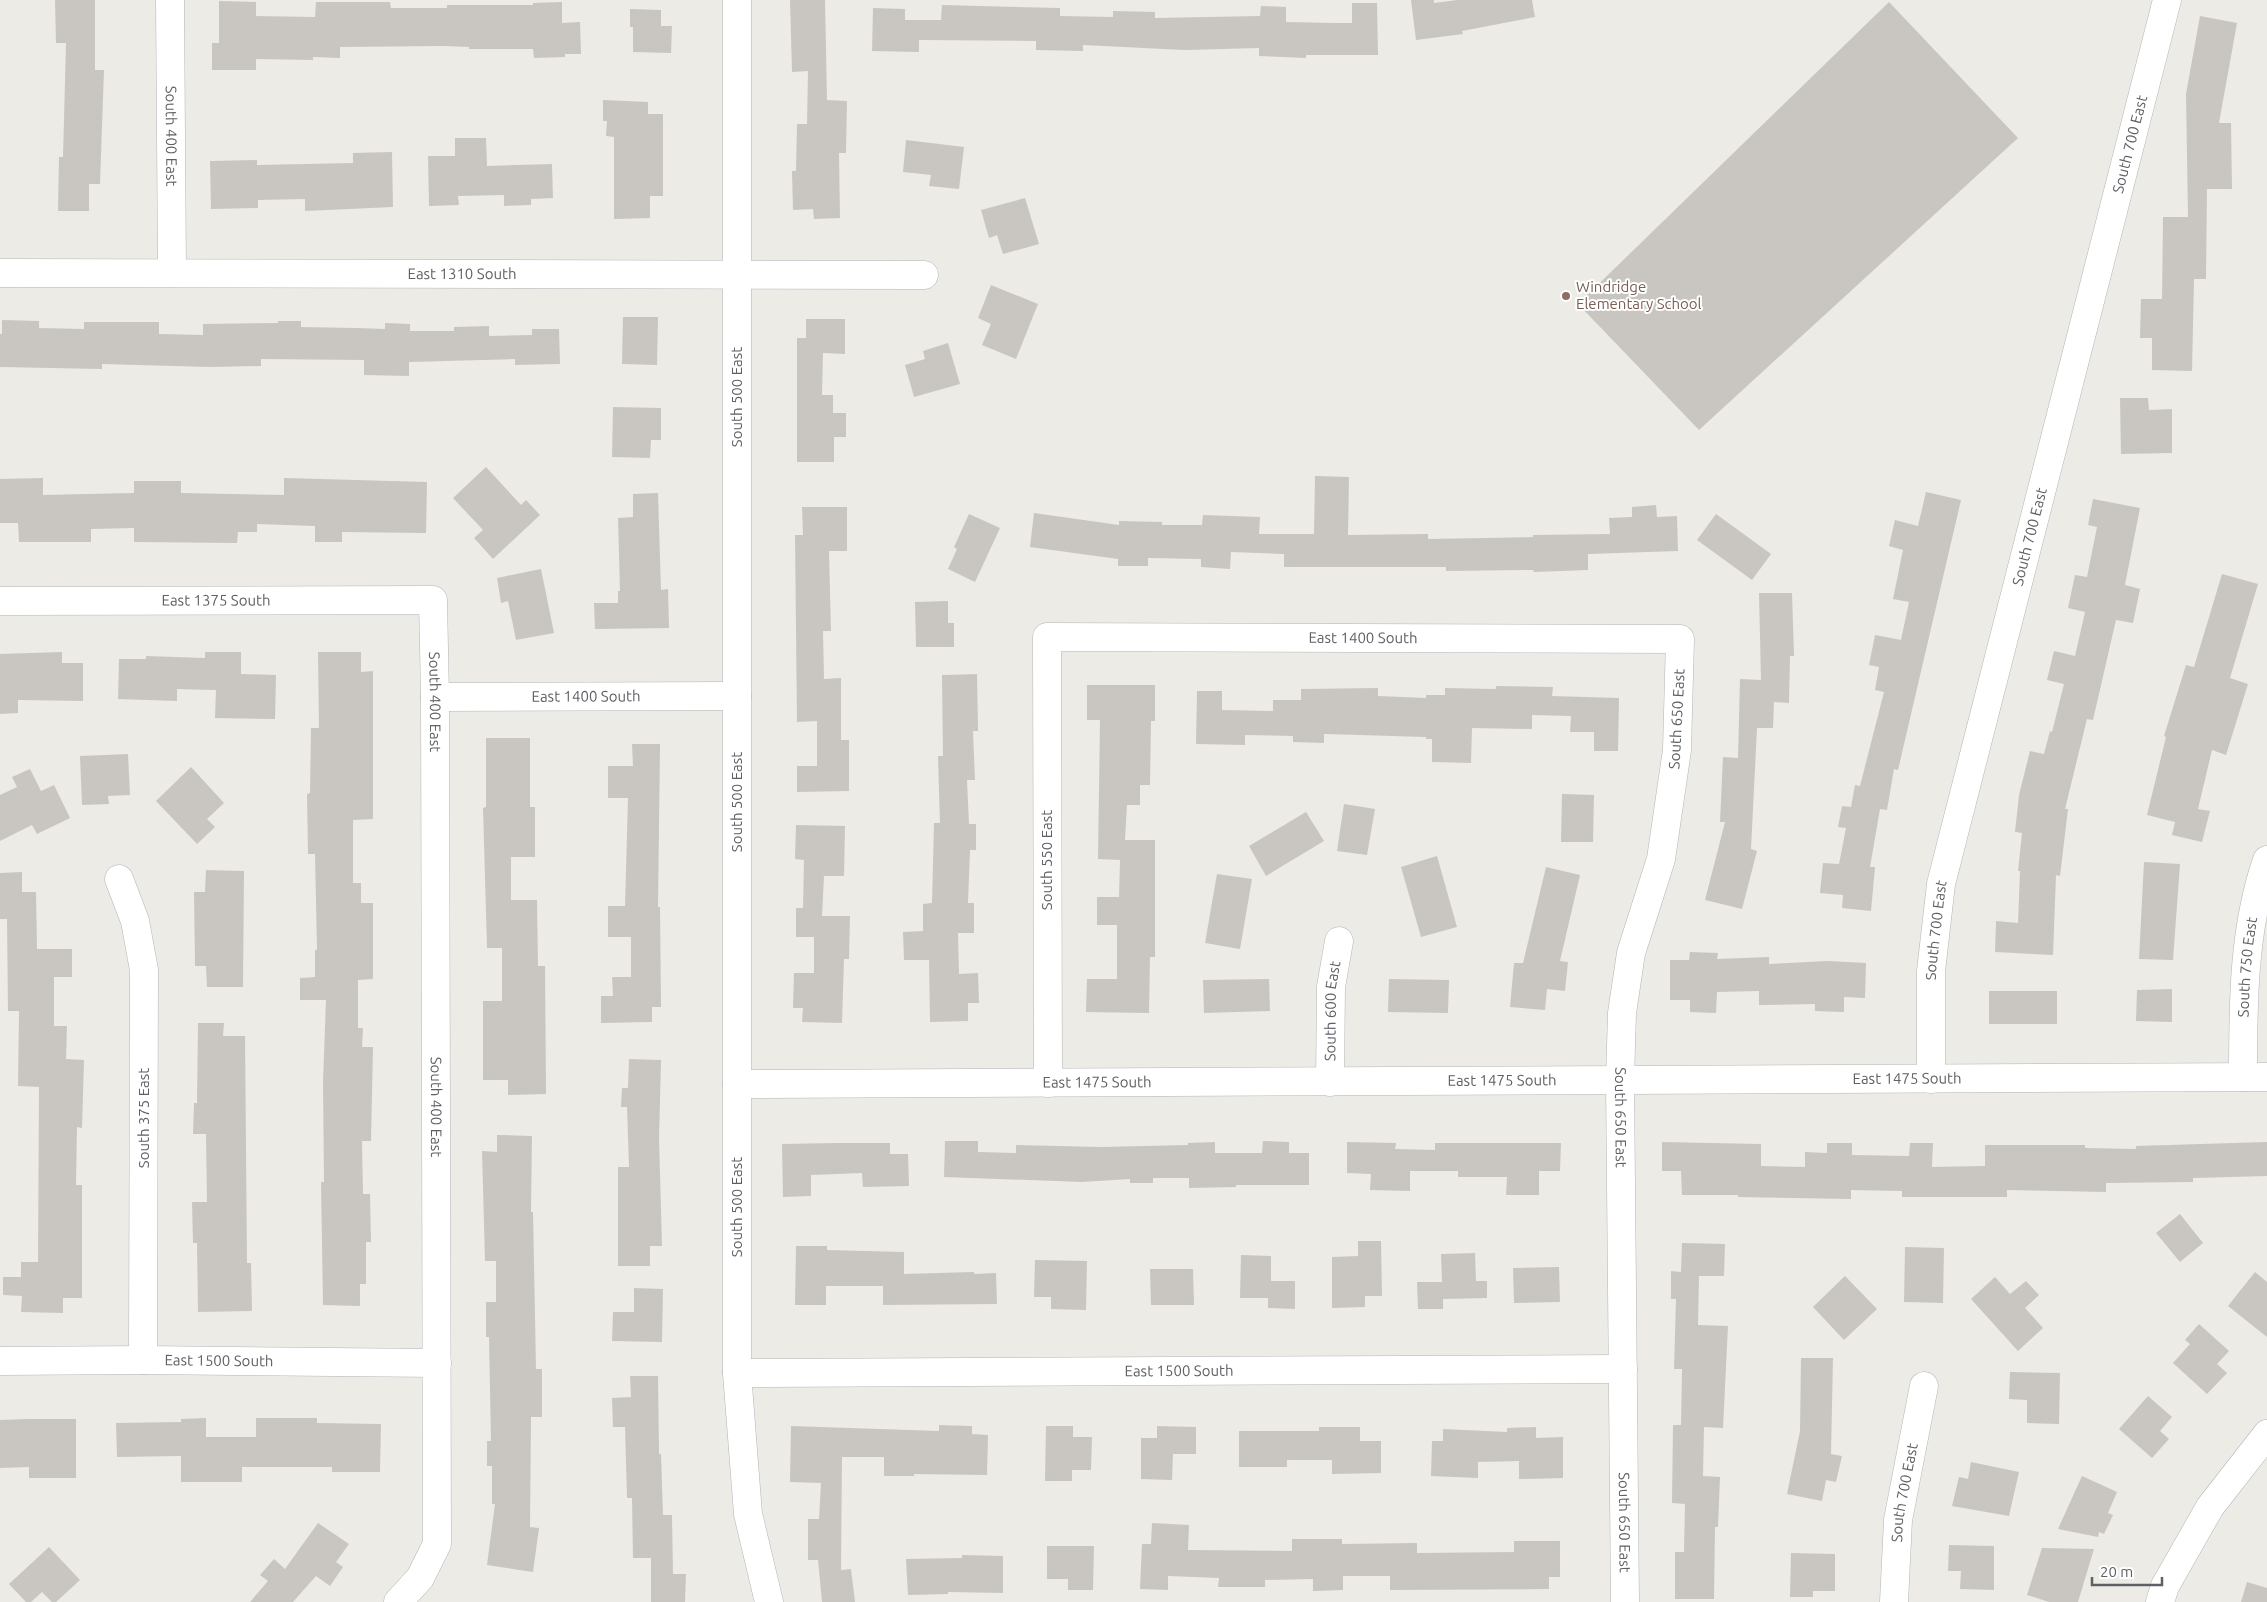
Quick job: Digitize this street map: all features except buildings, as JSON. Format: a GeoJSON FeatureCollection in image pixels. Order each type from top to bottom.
{"type":"FeatureCollection","features":[{"type":"Feature","properties":{"kind":"street","name":"South 400 East"},"geometry":{"type":"LineString","coordinates":[[170,0],[172,273]]}},
{"type":"Feature","properties":{"kind":"street","name":"South 500 East"},"geometry":{"type":"LineString","coordinates":[[737,0],[737,1374],[748,1514],[769,1602]]}},
{"type":"Feature","properties":{"kind":"street","name":"South 700 East"},"geometry":{"type":"LineString","coordinates":[[1931,1079],[1931,971],[1941,884],[2167,0]]}},
{"type":"Feature","properties":{"kind":"street","name":"East 1310 South"},"geometry":{"type":"LineString","coordinates":[[0,273],[924,275]]}},
{"type":"Feature","properties":{"kind":"street","name":"South 400 East"},"geometry":{"type":"LineString","coordinates":[[398,1602],[420,1578],[437,1544],[435,697],[433,600]]}},
{"type":"Feature","properties":{"kind":"street","name":"East 1375 South"},"geometry":{"type":"LineString","coordinates":[[0,601],[433,600]]}},
{"type":"Feature","properties":{"kind":"street","name":"East 1400 South"},"geometry":{"type":"LineString","coordinates":[[1047,637],[1680,639]]}},
{"type":"Feature","properties":{"kind":"street","name":"South 550 East"},"geometry":{"type":"LineString","coordinates":[[1047,637],[1048,1083]]}},
{"type":"Feature","properties":{"kind":"street","name":"South 650 East"},"geometry":{"type":"LineString","coordinates":[[1625,1602],[1620,1080],[1622,1013],[1631,953],[1661,859],[1677,750],[1680,639]]}},
{"type":"Feature","properties":{"kind":"street","name":"East 1400 South"},"geometry":{"type":"LineString","coordinates":[[435,697],[737,696]]}},
{"type":"Feature","properties":{"kind":"street","name":"South 750 East"},"geometry":{"type":"LineString","coordinates":[[2255,1077],[2243,988],[2257,889],[2267,860]]}},
{"type":"Feature","properties":{"kind":"street","name":"South 375 East"},"geometry":{"type":"LineString","coordinates":[[119,879],[135,921],[144,970],[143,1360]]}},
{"type":"Feature","properties":{"kind":"street","name":"South 600 East"},"geometry":{"type":"LineString","coordinates":[[1330,1082],[1331,987],[1339,941]]}},
{"type":"Feature","properties":{"kind":"street","name":"East 1475 South"},"geometry":{"type":"LineString","coordinates":[[737,1084],[2255,1077]]}},
{"type":"Feature","properties":{"kind":"street","name":"East 1500 South"},"geometry":{"type":"LineString","coordinates":[[0,1361],[143,1360],[437,1363]]}},
{"type":"Feature","properties":{"kind":"street","name":"East 1500 South"},"geometry":{"type":"LineString","coordinates":[[737,1374],[1623,1369]]}},
{"type":"Feature","properties":{"kind":"street","name":"South 700 East"},"geometry":{"type":"LineString","coordinates":[[1894,1602],[1898,1520],[1924,1386]]}},
{"type":"Feature","properties":{"kind":"street"},"geometry":{"type":"LineString","coordinates":[[2160,1602],[2165,1586],[2210,1507],[2267,1434]]}},
{"type":"Feature","properties":{"kind":"place","name":"Windridge Elementary School"},"geometry":{"type":"Point","coordinates":[1566,296]}}]}
